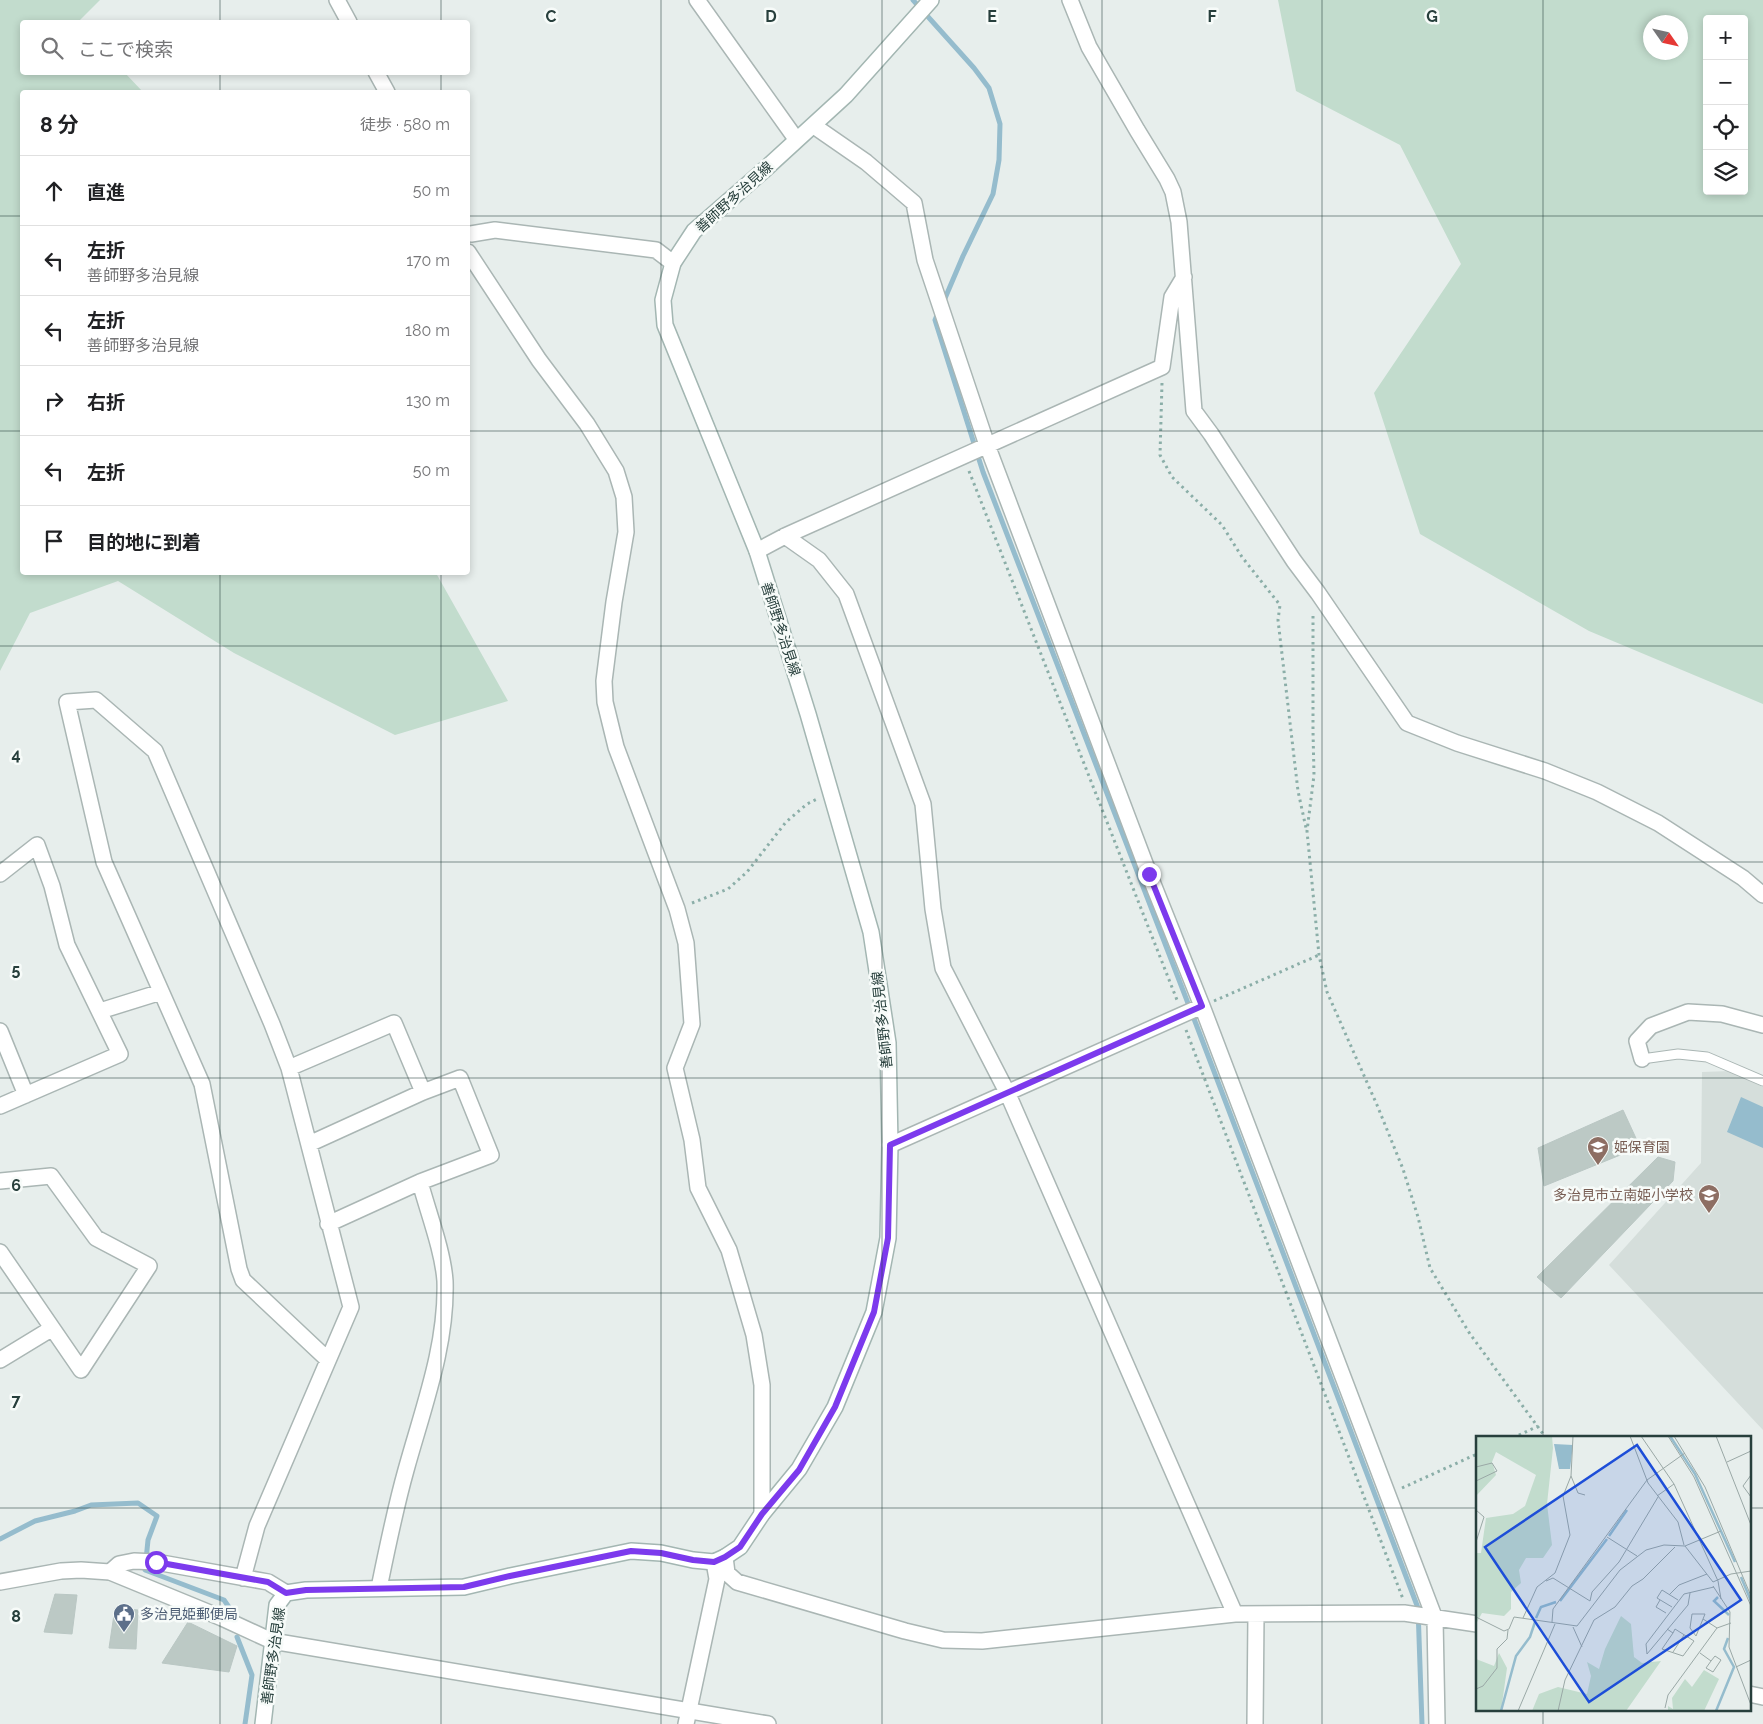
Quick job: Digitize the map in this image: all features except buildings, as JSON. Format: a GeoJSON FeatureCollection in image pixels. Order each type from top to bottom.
{"type":"FeatureCollection","features":[{"type":"Feature","properties":{"kind":"street"},"geometry":{"type":"LineString","coordinates":[[337,0],[348,20]]}},
{"type":"Feature","properties":{"kind":"street"},"geometry":{"type":"LineString","coordinates":[[697,0],[796,140]]}},
{"type":"Feature","properties":{"kind":"street"},"geometry":{"type":"LineString","coordinates":[[1070,0],[1089,47],[1168,179],[1173,192],[1179,222],[1194,411],[1265,518],[1407,723],[1457,743],[1545,771],[1597,792],[1658,823],[1743,878],[1763,896]]}},
{"type":"Feature","properties":{"kind":"street","name":"善師野多治見線"},"geometry":{"type":"LineString","coordinates":[[263,1724],[277,1605],[286,1593],[306,1590],[464,1587],[631,1551],[661,1553],[693,1560],[720,1560],[740,1547],[762,1514],[799,1470],[835,1407],[874,1312],[888,1238],[890,1145],[888,1043],[871,932],[808,714],[756,551],[665,326],[662,300],[673,262],[694,232],[814,126],[846,95],[931,1]]}},
{"type":"Feature","properties":{"kind":"street"},"geometry":{"type":"LineString","coordinates":[[378,75],[386,90]]}},
{"type":"Feature","properties":{"kind":"street"},"geometry":{"type":"LineString","coordinates":[[814,126],[866,162],[914,204],[925,260],[986,446],[1435,1618],[1437,1724]]}},
{"type":"Feature","properties":{"kind":"street"},"geometry":{"type":"LineString","coordinates":[[470,236],[495,230],[656,250],[673,262]]}},
{"type":"Feature","properties":{"kind":"street"},"geometry":{"type":"LineString","coordinates":[[470,255],[539,360],[587,424],[616,471],[624,497],[626,532],[614,602],[604,681],[605,702],[616,748],[677,909],[686,943],[692,1024],[675,1068],[692,1140],[698,1188],[729,1250],[754,1335],[762,1385],[762,1514]]}},
{"type":"Feature","properties":{"kind":"street"},"geometry":{"type":"LineString","coordinates":[[756,551],[964,455],[1162,368],[1172,296],[1184,277]]}},
{"type":"Feature","properties":{"kind":"street"},"geometry":{"type":"LineString","coordinates":[[785,536],[819,560],[846,594],[923,804],[933,909],[943,968],[1006,1092],[1235,1614]]}},
{"type":"Feature","properties":{"kind":"street"},"geometry":{"type":"LineString","coordinates":[[243,1578],[257,1526],[327,1359],[351,1307],[289,1068],[155,751],[96,700],[67,702],[104,862],[202,1084],[242,1280],[327,1359]]}},
{"type":"Feature","properties":{"kind":"street"},"geometry":{"type":"LineString","coordinates":[[0,874],[37,845],[52,886],[67,945],[120,1054],[0,1106]]}},
{"type":"Feature","properties":{"kind":"street"},"geometry":{"type":"LineString","coordinates":[[100,1011],[161,992]]}},
{"type":"Feature","properties":{"kind":"street"},"geometry":{"type":"LineString","coordinates":[[890,1145],[1202,1006]]}},
{"type":"Feature","properties":{"kind":"street"},"geometry":{"type":"LineString","coordinates":[[1642,1059],[1638,1041],[1651,1026],[1688,1012],[1722,1014],[1763,1025]]}},
{"type":"Feature","properties":{"kind":"street"},"geometry":{"type":"LineString","coordinates":[[289,1068],[394,1022],[423,1092]]}},
{"type":"Feature","properties":{"kind":"street"},"geometry":{"type":"LineString","coordinates":[[0,1031],[26,1095]]}},
{"type":"Feature","properties":{"kind":"street"},"geometry":{"type":"LineString","coordinates":[[309,1144],[423,1092],[460,1078],[491,1155],[420,1182],[328,1224]]}},
{"type":"Feature","properties":{"kind":"street"},"geometry":{"type":"LineString","coordinates":[[0,1181],[51,1176],[96,1238],[149,1266],[81,1370],[51,1329],[0,1252]]}},
{"type":"Feature","properties":{"kind":"street"},"geometry":{"type":"LineString","coordinates":[[379,1588],[398,1495],[440,1346],[444,1321],[445,1280],[441,1257],[420,1182]]}},
{"type":"Feature","properties":{"kind":"street"},"geometry":{"type":"LineString","coordinates":[[0,1360],[51,1329]]}},
{"type":"Feature","properties":{"kind":"street"},"geometry":{"type":"LineString","coordinates":[[720,1560],[727,1573],[737,1582],[904,1631],[943,1640],[982,1640],[1235,1614],[1404,1613],[1476,1624]]}},
{"type":"Feature","properties":{"kind":"street"},"geometry":{"type":"LineString","coordinates":[[687,1717],[720,1560]]}},
{"type":"Feature","properties":{"kind":"street"},"geometry":{"type":"LineString","coordinates":[[110,1572],[119,1564],[134,1561],[156,1562],[268,1582],[286,1593]]}},
{"type":"Feature","properties":{"kind":"street"},"geometry":{"type":"LineString","coordinates":[[0,1582],[61,1571],[110,1572],[222,1618],[272,1641],[687,1717],[768,1724]]}},
{"type":"Feature","properties":{"kind":"street"},"geometry":{"type":"LineString","coordinates":[[1255,1724],[1256,1614]]}},
{"type":"Feature","properties":{"kind":"street"},"geometry":{"type":"LineString","coordinates":[[1750,1694],[1763,1696]]}},
{"type":"Feature","properties":{"kind":"lane"},"geometry":{"type":"LineString","coordinates":[[1642,1059],[1678,1054],[1707,1057],[1763,1081]]}},
{"type":"Feature","properties":{"kind":"path"},"geometry":{"type":"LineString","coordinates":[[1162,368],[1160,455],[1172,477],[1222,525],[1242,556],[1280,605],[1278,620],[1298,792],[1307,831],[1319,955],[1327,992],[1403,1169],[1418,1217],[1430,1268],[1470,1334],[1545,1436]]}},
{"type":"Feature","properties":{"kind":"path"},"geometry":{"type":"LineString","coordinates":[[964,455],[1181,1015],[1401,1592],[1405,1609],[1404,1613]]}},
{"type":"Feature","properties":{"kind":"path"},"geometry":{"type":"LineString","coordinates":[[1307,831],[1314,775],[1314,602],[1318,593]]}},
{"type":"Feature","properties":{"kind":"path"},"geometry":{"type":"LineString","coordinates":[[677,909],[728,889],[747,872],[786,822],[807,804],[831,793]]}},
{"type":"Feature","properties":{"kind":"path"},"geometry":{"type":"LineString","coordinates":[[1202,1006],[1319,955]]}},
{"type":"Feature","properties":{"kind":"path"},"geometry":{"type":"LineString","coordinates":[[1517,1436],[1538,1426]]}},
{"type":"Feature","properties":{"kind":"path"},"geometry":{"type":"LineString","coordinates":[[1387,1495],[1476,1454]]}},
{"type":"Feature","properties":{"kind":"shaded area","name":"多治見市立南姫小学校"},"geometry":{"type":"Polygon","coordinates":[[[1730,1071],[1763,1087],[1763,1430],[1609,1265],[1701,1163],[1702,1072],[1730,1071]]]}},
{"type":"Feature","properties":{"kind":"green space"},"geometry":{"type":"Polygon","coordinates":[[[0,0],[100,0],[80,20],[20,20],[20,75],[127,75],[141,90],[20,90],[20,575],[437,575],[508,701],[395,735],[234,653],[118,581],[30,613],[0,671],[0,0]]]}},
{"type":"Feature","properties":{"kind":"green space"},"geometry":{"type":"Polygon","coordinates":[[[1278,0],[1763,0],[1763,704],[1589,631],[1420,534],[1374,393],[1461,264],[1400,145],[1296,91],[1278,0]]]}},
{"type":"Feature","properties":{"kind":"water"},"geometry":{"type":"Polygon","coordinates":[[[1741,1097],[1763,1107],[1763,1148],[1727,1132],[1741,1097]]]}},
{"type":"Feature","properties":{"kind":"waterway"},"geometry":{"type":"LineString","coordinates":[[913,0],[974,68],[989,88],[1000,124],[999,160],[993,194],[943,303]]}},
{"type":"Feature","properties":{"kind":"waterway"},"geometry":{"type":"LineString","coordinates":[[938,313],[935,320],[983,472],[1196,1024],[1418,1608],[1422,1724]]}},
{"type":"Feature","properties":{"kind":"waterway"},"geometry":{"type":"LineString","coordinates":[[0,1539],[35,1521],[91,1505],[138,1503],[157,1516],[148,1540],[145,1570],[224,1600],[231,1610]]}},
{"type":"Feature","properties":{"kind":"waterway"},"geometry":{"type":"LineString","coordinates":[[237,1637],[252,1675],[245,1724]]}},
{"type":"Feature","properties":{"kind":"place","name":"姫保育園"},"geometry":{"type":"Point","coordinates":[1598,1166]}},
{"type":"Feature","properties":{"kind":"place","name":"多治見市立南姫小学校"},"geometry":{"type":"Point","coordinates":[1709,1214]}},
{"type":"Feature","properties":{"kind":"place","name":"多治見姫郵便局"},"geometry":{"type":"Point","coordinates":[124,1633]}},
{"type":"Feature","properties":{"kind":"route"},"geometry":{"type":"LineString","coordinates":[[156,1562],[268,1582],[286,1593],[333,1589],[464,1587],[631,1551],[661,1553],[693,1560],[714,1562],[740,1547],[762,1514],[799,1470],[835,1407],[874,1312],[888,1238],[890,1145],[1202,1006],[1149,874]]}}]}
